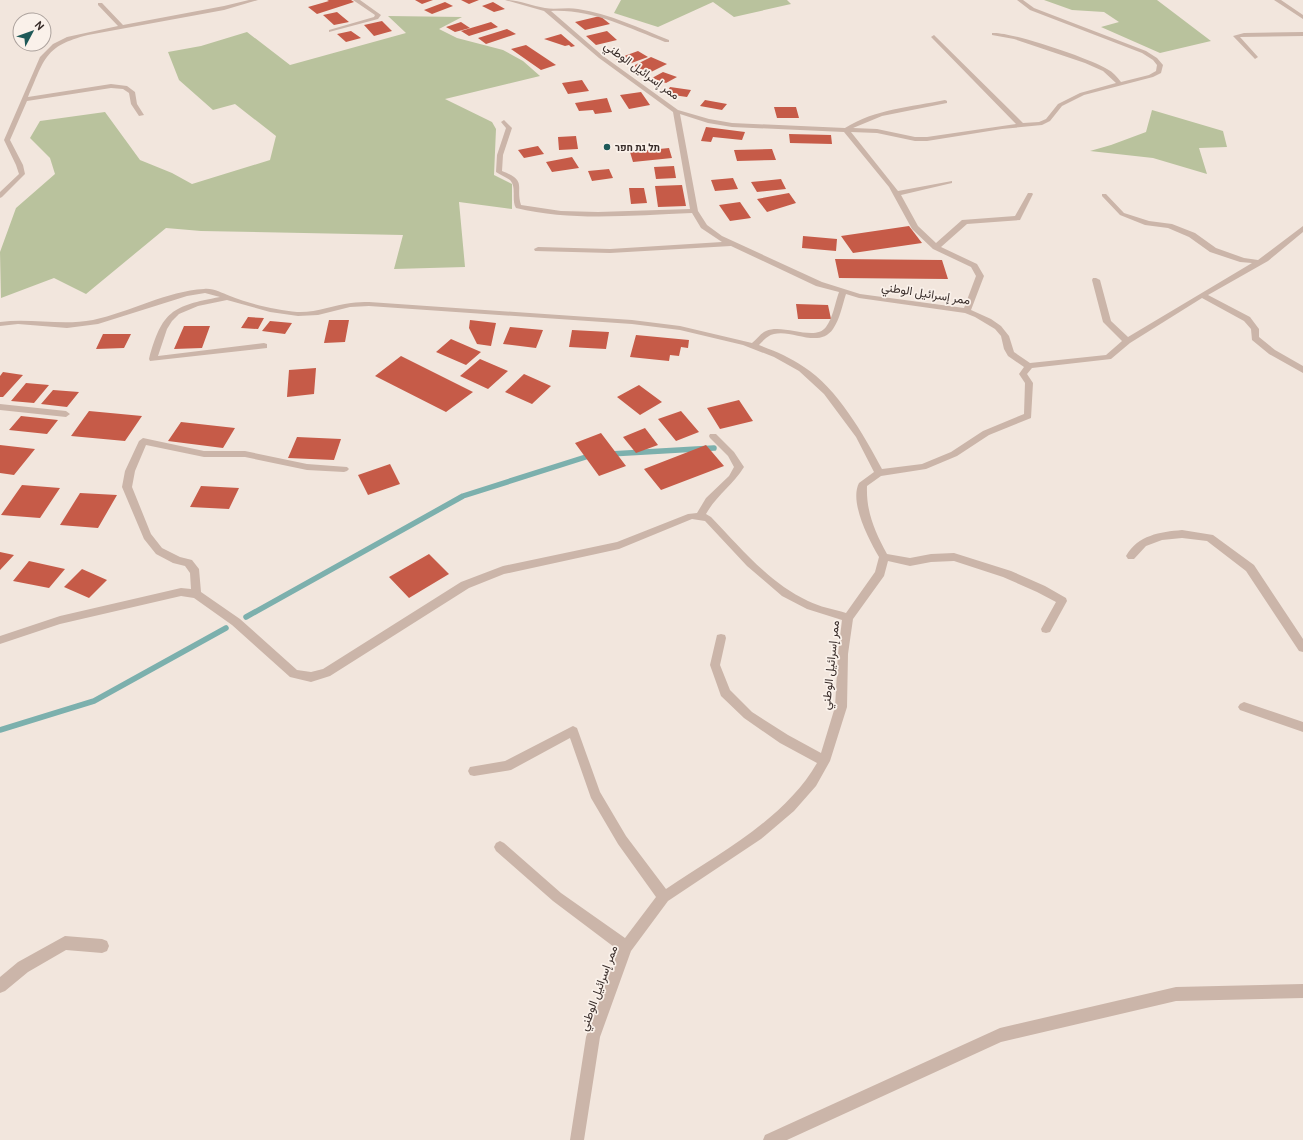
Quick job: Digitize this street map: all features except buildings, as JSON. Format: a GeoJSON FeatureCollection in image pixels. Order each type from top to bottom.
{"type":"FeatureCollection","features":[{"type":"Feature","properties":{"kind":"street"},"geometry":{"type":"LineString","coordinates":[[0,196],[22,174],[21,167],[10,151],[7,140],[42,58],[55,45],[69,38],[88,33],[224,8],[255,0]]}},
{"type":"Feature","properties":{"kind":"street"},"geometry":{"type":"LineString","coordinates":[[332,31],[376,18],[378,15],[356,0]]}},
{"type":"Feature","properties":{"kind":"street","name":"ممر إسرائيل الوطني"},"geometry":{"type":"LineString","coordinates":[[508,0],[546,10],[601,57],[676,111],[694,211],[704,226],[720,238],[819,284],[859,296],[966,311],[983,318],[997,327],[1005,336],[1010,353],[1016,359],[1029,366]]}},
{"type":"Feature","properties":{"kind":"street"},"geometry":{"type":"LineString","coordinates":[[676,111],[708,121],[732,125],[752,127],[813,127],[877,131],[915,139],[927,139],[1002,127],[1040,124],[1048,120],[1060,105],[1082,94],[1159,72],[1160,65],[1155,59],[1144,52],[1032,9],[1020,0]]}},
{"type":"Feature","properties":{"kind":"street"},"geometry":{"type":"LineString","coordinates":[[1277,0],[1303,17]]}},
{"type":"Feature","properties":{"kind":"street"},"geometry":{"type":"LineString","coordinates":[[100,4],[122,27]]}},
{"type":"Feature","properties":{"kind":"street"},"geometry":{"type":"LineString","coordinates":[[546,10],[571,9],[587,12],[667,41]]}},
{"type":"Feature","properties":{"kind":"street"},"geometry":{"type":"LineString","coordinates":[[994,34],[1015,37],[1087,62],[1105,70],[1114,77],[1119,84]]}},
{"type":"Feature","properties":{"kind":"street"},"geometry":{"type":"LineString","coordinates":[[1255,57],[1236,36],[1303,34]]}},
{"type":"Feature","properties":{"kind":"street"},"geometry":{"type":"LineString","coordinates":[[934,37],[1022,126]]}},
{"type":"Feature","properties":{"kind":"street"},"geometry":{"type":"LineString","coordinates":[[24,100],[112,86],[125,87],[132,92],[134,104],[141,115]]}},
{"type":"Feature","properties":{"kind":"street"},"geometry":{"type":"LineString","coordinates":[[846,130],[856,123],[870,118],[945,102]]}},
{"type":"Feature","properties":{"kind":"street"},"geometry":{"type":"LineString","coordinates":[[504,122],[509,128],[503,145],[499,172],[514,180],[516,184],[515,202],[518,207],[561,213],[598,214],[694,211]]}},
{"type":"Feature","properties":{"kind":"street"},"geometry":{"type":"LineString","coordinates":[[846,130],[892,186],[915,227],[936,247],[974,266],[980,276],[966,311]]}},
{"type":"Feature","properties":{"kind":"street"},"geometry":{"type":"LineString","coordinates":[[896,194],[950,182]]}},
{"type":"Feature","properties":{"kind":"street"},"geometry":{"type":"LineString","coordinates":[[936,247],[965,222],[1017,218],[1030,194]]}},
{"type":"Feature","properties":{"kind":"street"},"geometry":{"type":"LineString","coordinates":[[1104,195],[1122,214],[1148,223],[1169,226],[1192,235],[1213,250],[1243,260],[1258,262]]}},
{"type":"Feature","properties":{"kind":"street"},"geometry":{"type":"LineString","coordinates":[[1046,628],[1062,601],[1041,589],[1007,574],[954,557],[931,558],[910,562],[884,557],[868,530],[861,502],[862,485],[879,473],[923,466],[954,454],[986,433],[1028,416],[1029,383],[1023,374],[1029,366],[1108,357],[1127,341],[1202,294],[1258,262],[1303,228]]}},
{"type":"Feature","properties":{"kind":"street"},"geometry":{"type":"LineString","coordinates":[[538,249],[610,250],[731,244]]}},
{"type":"Feature","properties":{"kind":"street"},"geometry":{"type":"LineString","coordinates":[[1096,280],[1108,322],[1127,341]]}},
{"type":"Feature","properties":{"kind":"street"},"geometry":{"type":"LineString","coordinates":[[0,324],[18,322],[67,326],[96,322],[186,294],[205,291],[218,293],[227,298],[270,310],[298,314],[318,313],[350,305],[369,304],[632,322],[680,328],[754,346],[777,355],[802,369],[827,392],[860,436],[879,473]]}},
{"type":"Feature","properties":{"kind":"street"},"geometry":{"type":"LineString","coordinates":[[754,346],[770,332],[781,331],[815,336],[824,334],[829,329],[843,291]]}},
{"type":"Feature","properties":{"kind":"street"},"geometry":{"type":"LineString","coordinates":[[1202,294],[1246,319],[1255,329],[1255,338],[1272,352],[1303,370]]}},
{"type":"Feature","properties":{"kind":"street"},"geometry":{"type":"LineString","coordinates":[[227,298],[194,304],[179,310],[170,316],[164,325],[157,343],[154,359],[264,346]]}},
{"type":"Feature","properties":{"kind":"street"},"geometry":{"type":"LineString","coordinates":[[0,407],[66,414]]}},
{"type":"Feature","properties":{"kind":"street"},"geometry":{"type":"LineString","coordinates":[[700,516],[709,500],[732,478],[739,467],[731,454],[713,436]]}},
{"type":"Feature","properties":{"kind":"street"},"geometry":{"type":"LineString","coordinates":[[196,594],[195,572],[188,563],[177,560],[159,551],[147,536],[127,486],[130,471],[143,441],[204,454],[245,454],[307,467],[344,470]]}},
{"type":"Feature","properties":{"kind":"street"},"geometry":{"type":"LineString","coordinates":[[0,640],[60,620],[180,592],[196,594],[236,622],[294,674],[311,677],[326,673],[465,585],[488,575],[619,545],[691,516],[700,516],[708,519],[755,568],[777,587],[800,602],[848,618]]}},
{"type":"Feature","properties":{"kind":"street"},"geometry":{"type":"LineString","coordinates":[[1131,556],[1143,543],[1161,536],[1182,534],[1210,538],[1250,568],[1303,648]]}},
{"type":"Feature","properties":{"kind":"street","name":"ممر إسرائيل الوطني"},"geometry":{"type":"LineString","coordinates":[[577,1140],[593,1037],[626,947],[664,897],[763,830],[790,807],[812,782],[824,761],[841,707],[843,654],[848,618],[880,573],[884,557]]}},
{"type":"Feature","properties":{"kind":"street"},"geometry":{"type":"LineString","coordinates":[[721,638],[715,665],[725,692],[748,715],[784,739],[824,761]]}},
{"type":"Feature","properties":{"kind":"street"},"geometry":{"type":"LineString","coordinates":[[1244,706],[1303,727]]}},
{"type":"Feature","properties":{"kind":"street"},"geometry":{"type":"LineString","coordinates":[[474,771],[507,766],[573,731],[595,794],[622,840],[664,897]]}},
{"type":"Feature","properties":{"kind":"street"},"geometry":{"type":"LineString","coordinates":[[500,847],[557,896],[626,947]]}},
{"type":"Feature","properties":{"kind":"street"},"geometry":{"type":"LineString","coordinates":[[0,986],[23,967],[64,943],[102,946]]}},
{"type":"Feature","properties":{"kind":"street"},"geometry":{"type":"LineString","coordinates":[[770,1140],[1000,1035],[1176,994],[1303,991]]}},
{"type":"Feature","properties":{"kind":"green space"},"geometry":{"type":"Polygon","coordinates":[[[621,0],[787,0],[791,4],[734,17],[713,2],[658,27],[614,13],[621,0]]]}},
{"type":"Feature","properties":{"kind":"green space"},"geometry":{"type":"Polygon","coordinates":[[[1044,0],[1157,0],[1211,41],[1160,53],[1101,27],[1119,22],[1104,12],[1072,10],[1044,0]]]}},
{"type":"Feature","properties":{"kind":"green space"},"geometry":{"type":"Polygon","coordinates":[[[388,16],[462,17],[439,29],[457,38],[503,50],[523,61],[540,76],[445,99],[492,122],[496,129],[494,175],[512,184],[512,209],[459,202],[465,267],[394,269],[403,235],[201,231],[166,228],[86,294],[54,278],[1,298],[0,252],[16,208],[55,174],[50,158],[30,138],[40,121],[105,112],[140,160],[172,173],[192,184],[270,160],[276,136],[235,104],[213,110],[179,80],[168,52],[201,46],[247,32],[290,65],[406,33],[388,16]]]}},
{"type":"Feature","properties":{"kind":"green space"},"geometry":{"type":"Polygon","coordinates":[[[1152,110],[1223,131],[1227,147],[1199,148],[1207,174],[1153,158],[1090,151],[1146,132],[1152,110]]]}},
{"type":"Feature","properties":{"kind":"waterway"},"geometry":{"type":"LineString","coordinates":[[610,454],[714,448]]}},
{"type":"Feature","properties":{"kind":"waterway"},"geometry":{"type":"LineString","coordinates":[[246,617],[463,496],[592,455]]}},
{"type":"Feature","properties":{"kind":"waterway"},"geometry":{"type":"LineString","coordinates":[[0,730],[94,701],[226,628]]}},
{"type":"Feature","properties":{"kind":"place","name":"תל גת חפר"},"geometry":{"type":"Point","coordinates":[607,147]}}]}
